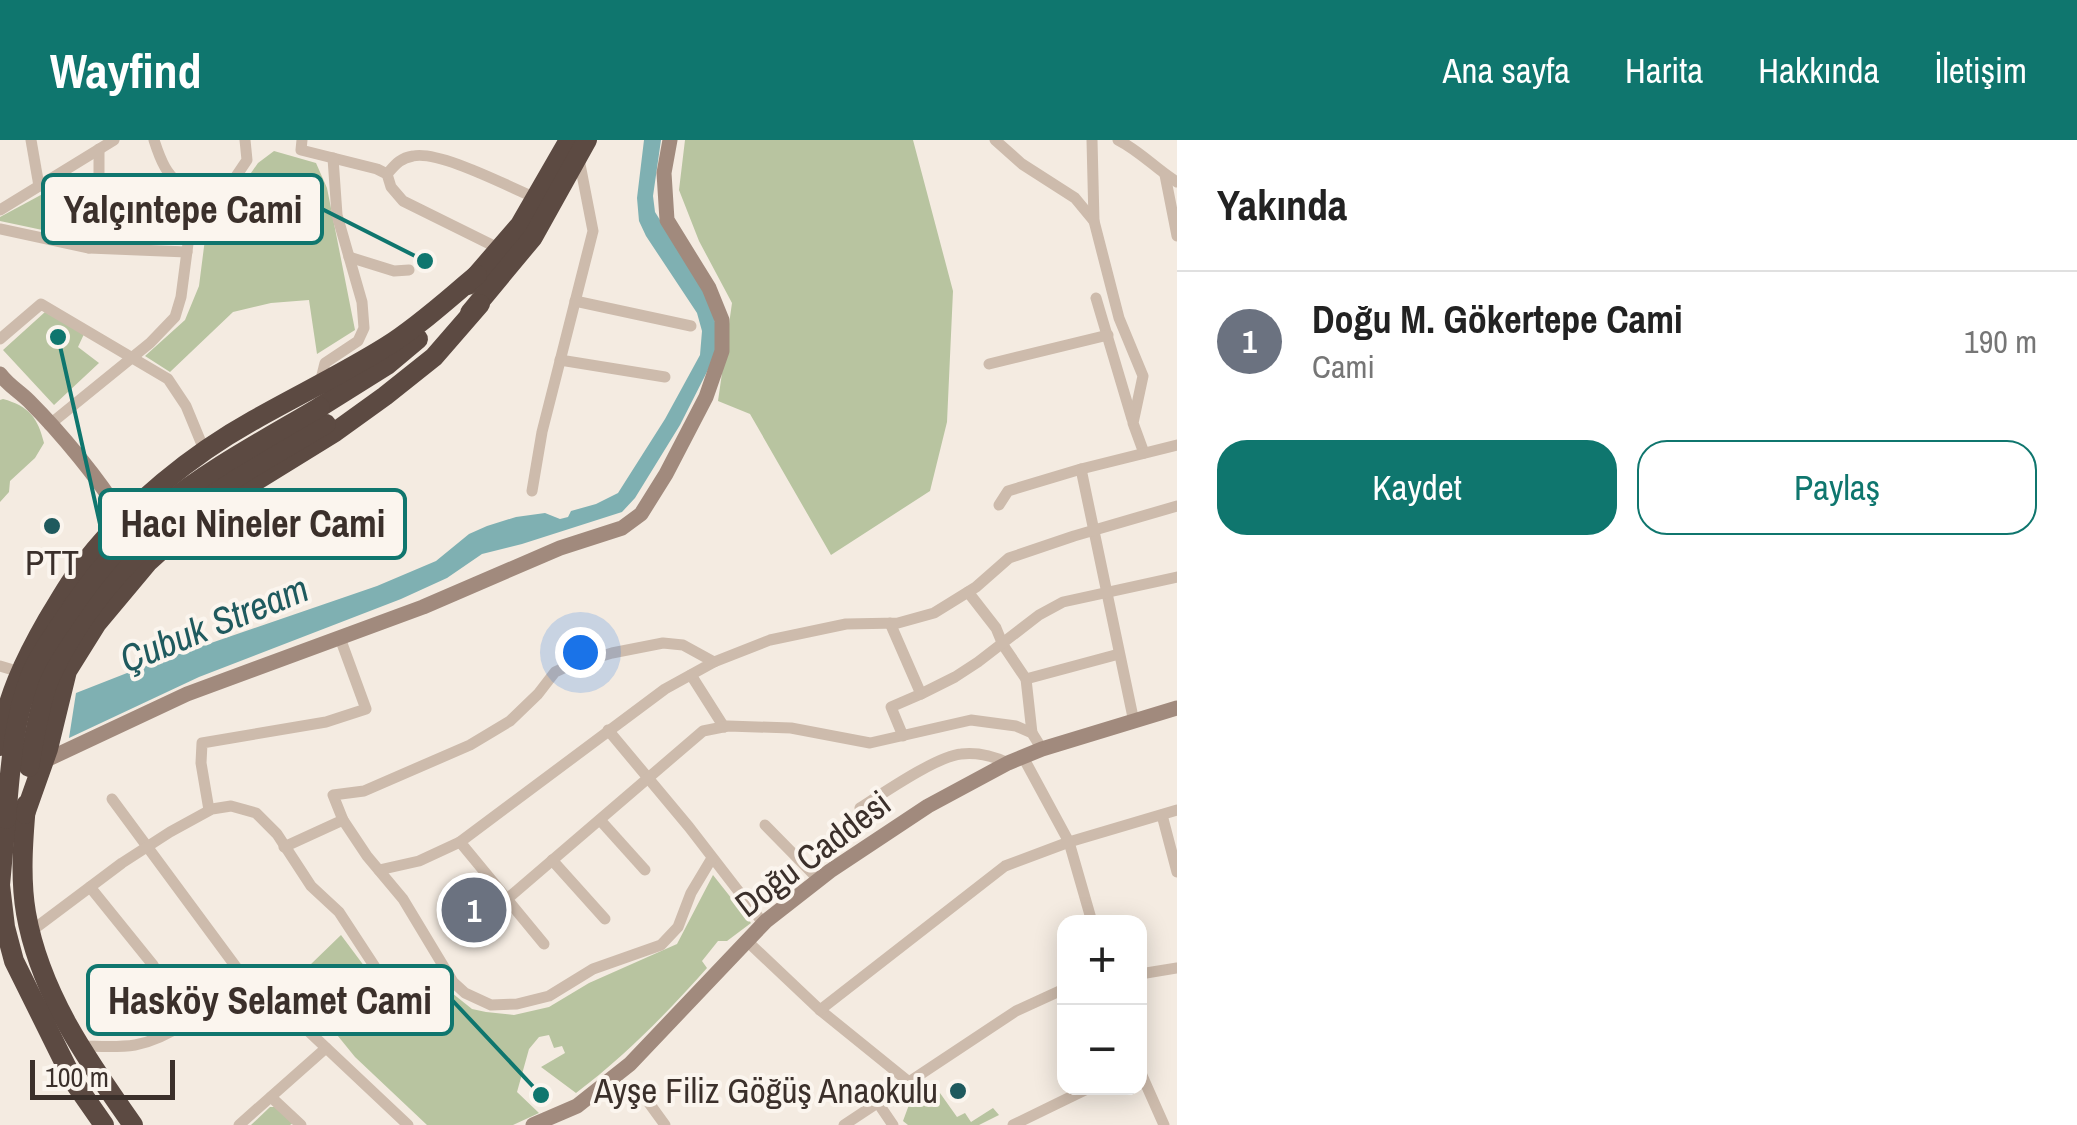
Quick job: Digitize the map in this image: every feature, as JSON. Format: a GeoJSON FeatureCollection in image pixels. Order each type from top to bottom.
{"type":"FeatureCollection","features":[{"type":"Feature","properties":{"kind":"highway"},"geometry":{"type":"LineString","coordinates":[[104,1125],[74,1082],[14,961],[4,927],[0,885],[11,764],[31,674],[80,596],[156,512],[200,479],[387,365],[430,329],[520,226],[536,198],[578,146]]}},
{"type":"Feature","properties":{"kind":"highway"},"geometry":{"type":"LineString","coordinates":[[133,1125],[79,1046],[44,976],[30,932],[8,827],[40,759],[67,671],[82,643],[157,552],[240,490],[336,432],[434,356],[534,237],[578,146]]}},
{"type":"Feature","properties":{"kind":"highway"},"geometry":{"type":"LineString","coordinates":[[0,746],[10,669],[92,554],[123,519],[171,478],[252,421],[322,406],[412,366],[480,304]]}},
{"type":"Feature","properties":{"kind":"highway"},"geometry":{"type":"LineString","coordinates":[[40,759],[37,722],[48,683],[70,640],[99,597],[181,514],[238,475],[322,406]]}},
{"type":"Feature","properties":{"kind":"highway"},"geometry":{"type":"LineString","coordinates":[[171,478],[164,491],[168,509],[180,518],[201,517]]}},
{"type":"Feature","properties":{"kind":"highway"},"geometry":{"type":"LineString","coordinates":[[139,512],[154,517],[163,530],[157,552],[136,559],[123,552],[117,539],[123,519],[139,512]]}},
{"type":"Feature","properties":{"kind":"highway"},"geometry":{"type":"LineString","coordinates":[[92,554],[102,550],[126,564],[129,575],[125,588]]}},
{"type":"Feature","properties":{"kind":"street"},"geometry":{"type":"LineString","coordinates":[[32,140],[39,186]]}},
{"type":"Feature","properties":{"kind":"street"},"geometry":{"type":"LineString","coordinates":[[0,210],[114,140]]}},
{"type":"Feature","properties":{"kind":"street"},"geometry":{"type":"LineString","coordinates":[[154,140],[162,164],[181,184],[190,188],[229,189]]}},
{"type":"Feature","properties":{"kind":"street"},"geometry":{"type":"LineString","coordinates":[[49,424],[132,358],[176,317],[189,236],[212,212],[247,160],[245,140]]}},
{"type":"Feature","properties":{"kind":"street"},"geometry":{"type":"LineString","coordinates":[[302,140],[301,150],[378,169],[387,174],[391,187],[404,201],[500,249]]}},
{"type":"Feature","properties":{"kind":"street"},"geometry":{"type":"LineString","coordinates":[[40,759],[187,694],[423,606],[536,552],[622,528],[641,514],[706,396],[722,352],[722,320],[709,288],[668,220],[664,173],[670,140]]}},
{"type":"Feature","properties":{"kind":"street"},"geometry":{"type":"LineString","coordinates":[[995,140],[1022,164],[1075,198],[1094,220]]}},
{"type":"Feature","properties":{"kind":"street"},"geometry":{"type":"LineString","coordinates":[[1092,140],[1094,220],[1120,318],[1143,376],[1133,423]]}},
{"type":"Feature","properties":{"kind":"street"},"geometry":{"type":"LineString","coordinates":[[1118,140],[1177,182]]}},
{"type":"Feature","properties":{"kind":"street"},"geometry":{"type":"LineString","coordinates":[[532,491],[542,432],[594,230],[578,146]]}},
{"type":"Feature","properties":{"kind":"street"},"geometry":{"type":"LineString","coordinates":[[89,248],[99,149]]}},
{"type":"Feature","properties":{"kind":"street"},"geometry":{"type":"LineString","coordinates":[[387,174],[398,160],[416,154],[441,158],[536,198]]}},
{"type":"Feature","properties":{"kind":"street"},"geometry":{"type":"LineString","coordinates":[[322,406],[325,364],[358,341],[364,328],[362,302],[337,215],[333,158]]}},
{"type":"Feature","properties":{"kind":"street"},"geometry":{"type":"LineString","coordinates":[[1165,175],[1177,236]]}},
{"type":"Feature","properties":{"kind":"street"},"geometry":{"type":"LineString","coordinates":[[0,229],[89,248],[186,252]]}},
{"type":"Feature","properties":{"kind":"street"},"geometry":{"type":"LineString","coordinates":[[348,258],[394,271],[408,270]]}},
{"type":"Feature","properties":{"kind":"street"},"geometry":{"type":"LineString","coordinates":[[1096,298],[1144,454]]}},
{"type":"Feature","properties":{"kind":"street"},"geometry":{"type":"LineString","coordinates":[[574,301],[691,326]]}},
{"type":"Feature","properties":{"kind":"street"},"geometry":{"type":"LineString","coordinates":[[0,339],[41,304],[168,379],[186,406],[206,452]]}},
{"type":"Feature","properties":{"kind":"street"},"geometry":{"type":"LineString","coordinates":[[989,364],[1108,334]]}},
{"type":"Feature","properties":{"kind":"street"},"geometry":{"type":"LineString","coordinates":[[560,360],[665,377]]}},
{"type":"Feature","properties":{"kind":"street"},"geometry":{"type":"LineString","coordinates":[[3,383],[30,402],[123,519]]}},
{"type":"Feature","properties":{"kind":"street"},"geometry":{"type":"LineString","coordinates":[[998,505],[1008,491],[1177,445]]}},
{"type":"Feature","properties":{"kind":"street"},"geometry":{"type":"LineString","coordinates":[[1081,469],[1134,722]]}},
{"type":"Feature","properties":{"kind":"street"},"geometry":{"type":"LineString","coordinates":[[378,870],[419,860],[460,842],[665,689],[714,662],[770,640],[846,624],[890,624],[934,613],[968,592],[1008,558],[1177,506]]}},
{"type":"Feature","properties":{"kind":"street"},"geometry":{"type":"LineString","coordinates":[[902,736],[891,707],[955,677],[1039,615],[1063,602],[1177,577]]}},
{"type":"Feature","properties":{"kind":"street"},"geometry":{"type":"LineString","coordinates":[[968,592],[996,628],[1026,679],[1032,733],[1042,749]]}},
{"type":"Feature","properties":{"kind":"street"},"geometry":{"type":"LineString","coordinates":[[890,624],[921,694]]}},
{"type":"Feature","properties":{"kind":"street"},"geometry":{"type":"LineString","coordinates":[[209,810],[201,763],[202,743],[326,722],[366,709],[340,638]]}},
{"type":"Feature","properties":{"kind":"street"},"geometry":{"type":"LineString","coordinates":[[712,858],[690,893],[678,927],[661,946],[593,969],[550,996],[517,1004],[492,1004],[466,993],[453,982],[403,899],[343,820],[333,795],[364,791],[470,745],[510,721],[554,672],[568,666],[662,643],[683,644],[714,662]]}},
{"type":"Feature","properties":{"kind":"street"},"geometry":{"type":"LineString","coordinates":[[1026,679],[1118,654]]}},
{"type":"Feature","properties":{"kind":"street"},"geometry":{"type":"LineString","coordinates":[[691,675],[724,727]]}},
{"type":"Feature","properties":{"kind":"street","name":"Doğu Caddesi"},"geometry":{"type":"LineString","coordinates":[[534,1125],[577,1106],[630,1064],[764,924],[819,880],[928,806],[1042,749],[1177,708]]}},
{"type":"Feature","properties":{"kind":"street"},"geometry":{"type":"LineString","coordinates":[[507,899],[703,731],[724,727],[790,728],[870,743],[971,720],[1016,726],[1032,733]]}},
{"type":"Feature","properties":{"kind":"street"},"geometry":{"type":"LineString","coordinates":[[608,730],[764,924]]}},
{"type":"Feature","properties":{"kind":"street"},"geometry":{"type":"LineString","coordinates":[[860,808],[955,754],[1016,760],[1069,842],[1090,915]]}},
{"type":"Feature","properties":{"kind":"street"},"geometry":{"type":"LineString","coordinates":[[112,799],[242,976],[408,1125]]}},
{"type":"Feature","properties":{"kind":"street"},"geometry":{"type":"LineString","coordinates":[[30,932],[148,846],[209,810],[231,806],[256,813],[277,834],[311,886],[339,912],[392,993]]}},
{"type":"Feature","properties":{"kind":"street"},"geometry":{"type":"LineString","coordinates":[[820,1010],[1005,866],[1069,842],[1177,810]]}},
{"type":"Feature","properties":{"kind":"street"},"geometry":{"type":"LineString","coordinates":[[1162,815],[1177,872]]}},
{"type":"Feature","properties":{"kind":"street"},"geometry":{"type":"LineString","coordinates":[[284,848],[343,820]]}},
{"type":"Feature","properties":{"kind":"street"},"geometry":{"type":"LineString","coordinates":[[600,820],[645,870]]}},
{"type":"Feature","properties":{"kind":"street"},"geometry":{"type":"LineString","coordinates":[[765,824],[819,880]]}},
{"type":"Feature","properties":{"kind":"street"},"geometry":{"type":"LineString","coordinates":[[460,842],[544,944]]}},
{"type":"Feature","properties":{"kind":"street"},"geometry":{"type":"LineString","coordinates":[[552,860],[605,919]]}},
{"type":"Feature","properties":{"kind":"street"},"geometry":{"type":"LineString","coordinates":[[90,887],[154,965],[187,1022]]}},
{"type":"Feature","properties":{"kind":"street"},"geometry":{"type":"LineString","coordinates":[[747,942],[820,1010],[909,1082]]}},
{"type":"Feature","properties":{"kind":"street"},"geometry":{"type":"LineString","coordinates":[[1147,973],[1177,968]]}},
{"type":"Feature","properties":{"kind":"street"},"geometry":{"type":"LineString","coordinates":[[79,1046],[136,1045],[162,1037],[187,1022],[242,976]]}},
{"type":"Feature","properties":{"kind":"street"},"geometry":{"type":"LineString","coordinates":[[844,1125],[1016,1012],[1057,992]]}},
{"type":"Feature","properties":{"kind":"street"},"geometry":{"type":"LineString","coordinates":[[239,1125],[326,1048]]}},
{"type":"Feature","properties":{"kind":"street"},"geometry":{"type":"LineString","coordinates":[[1147,1086],[1164,1125]]}},
{"type":"Feature","properties":{"kind":"street"},"geometry":{"type":"LineString","coordinates":[[641,1092],[665,1125]]}},
{"type":"Feature","properties":{"kind":"street"},"geometry":{"type":"LineString","coordinates":[[1013,1125],[1075,1095]]}},
{"type":"Feature","properties":{"kind":"street"},"geometry":{"type":"LineString","coordinates":[[271,1097],[300,1125]]}},
{"type":"Feature","properties":{"kind":"street"},"geometry":{"type":"LineString","coordinates":[[878,1102],[892,1125]]}},
{"type":"Feature","properties":{"kind":"green space"},"geometry":{"type":"Polygon","coordinates":[[[685,140],[913,140],[953,291],[947,422],[930,491],[831,555],[750,414],[718,401],[732,303],[699,241],[679,190],[685,140]]]}},
{"type":"Feature","properties":{"kind":"green space"},"geometry":{"type":"Polygon","coordinates":[[[274,151],[316,163],[327,188],[355,330],[317,354],[309,300],[271,303],[233,312],[170,372],[145,356],[185,320],[199,286],[205,239],[258,163],[274,151]]]}},
{"type":"Feature","properties":{"kind":"green space"},"geometry":{"type":"Polygon","coordinates":[[[76,176],[66,235],[0,221],[0,217],[76,176]]]}},
{"type":"Feature","properties":{"kind":"green space"},"geometry":{"type":"Polygon","coordinates":[[[45,312],[84,334],[78,347],[99,363],[54,405],[3,350],[45,312]]]}},
{"type":"Feature","properties":{"kind":"green space"},"geometry":{"type":"Polygon","coordinates":[[[0,400],[31,414],[44,443],[35,458],[10,481],[9,492],[0,502],[0,400]]]}},
{"type":"Feature","properties":{"kind":"green space"},"geometry":{"type":"Polygon","coordinates":[[[713,875],[751,923],[727,941],[718,941],[702,961],[707,968],[677,1001],[576,1093],[541,1067],[565,1053],[562,1046],[554,1048],[549,1035],[539,1037],[529,1049],[517,1092],[539,1113],[513,1125],[427,1125],[355,1057],[329,1025],[279,995],[341,935],[406,1022],[447,989],[472,1009],[486,1012],[514,1015],[549,1007],[589,983],[677,944],[713,875]]]}},
{"type":"Feature","properties":{"kind":"green space"},"geometry":{"type":"Polygon","coordinates":[[[935,1086],[957,1117],[965,1113],[971,1122],[993,1108],[999,1115],[979,1125],[908,1125],[903,1121],[910,1102],[935,1086]]]}},
{"type":"Feature","properties":{"kind":"green space"},"geometry":{"type":"Polygon","coordinates":[[[270,1107],[278,1107],[295,1122],[251,1125],[270,1107]]]}},
{"type":"Feature","properties":{"kind":"water"},"geometry":{"type":"Polygon","coordinates":[[[644,140],[661,140],[653,196],[655,212],[705,292],[717,335],[715,356],[680,425],[635,498],[622,512],[482,554],[447,578],[401,599],[199,677],[69,738],[76,693],[377,586],[436,561],[469,534],[487,526],[545,513],[560,519],[568,517],[571,511],[618,493],[700,355],[702,331],[697,313],[639,221],[637,198],[644,140]]]}},
{"type":"Feature","properties":{"kind":"place","name":"Yalçıntepe Cami"},"geometry":{"type":"Point","coordinates":[425,261]}},
{"type":"Feature","properties":{"kind":"place","name":"Hacı Nineler Cami"},"geometry":{"type":"Point","coordinates":[58,337]}},
{"type":"Feature","properties":{"kind":"place","name":"PTT"},"geometry":{"type":"Point","coordinates":[52,526]}},
{"type":"Feature","properties":{"kind":"place","name":"Doğu M. Gökertepe Cami"},"geometry":{"type":"Point","coordinates":[474,910]}},
{"type":"Feature","properties":{"kind":"place","name":"Ayşe Filiz Göğüş Anaokulu"},"geometry":{"type":"Point","coordinates":[958,1091]}},
{"type":"Feature","properties":{"kind":"place","name":"Hasköy Selamet Cami"},"geometry":{"type":"Point","coordinates":[541,1095]}},
{"type":"Feature","properties":{"kind":"water label","name":"Çubuk Stream"},"geometry":{"type":"Point","coordinates":[214,624]}}]}
